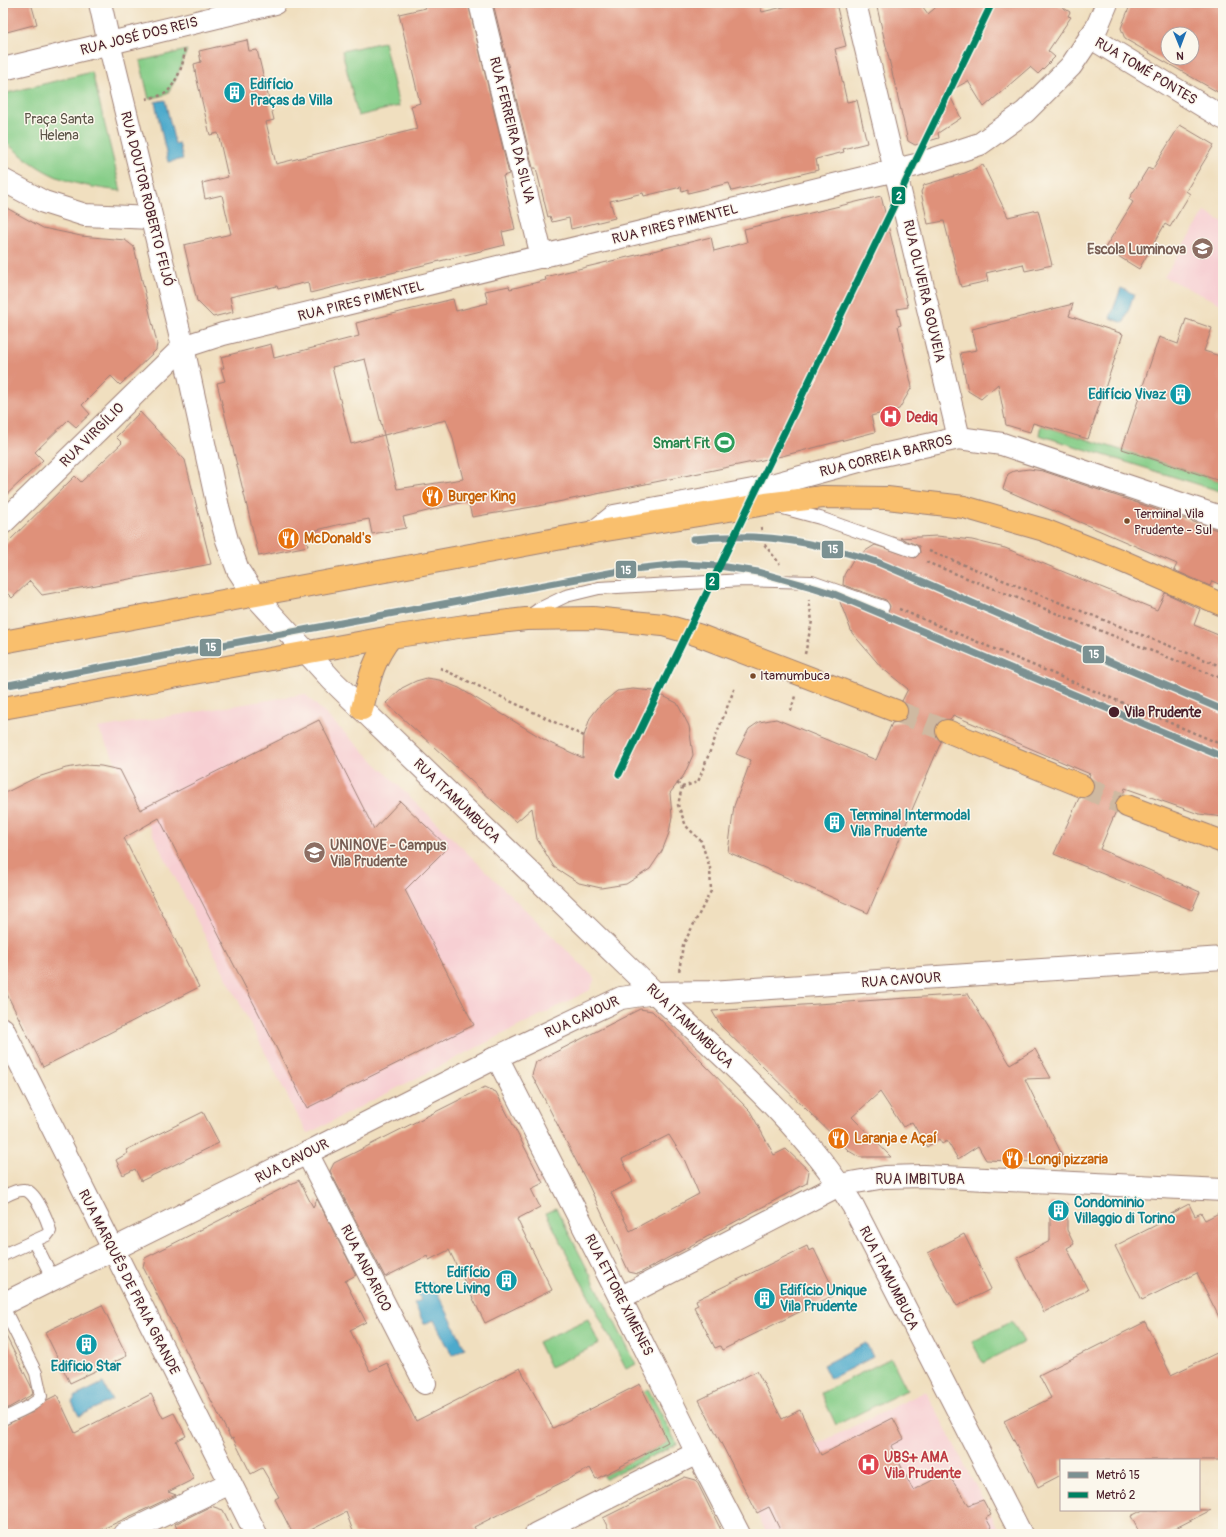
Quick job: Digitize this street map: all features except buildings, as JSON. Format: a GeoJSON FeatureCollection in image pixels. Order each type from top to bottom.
{"type":"FeatureCollection","features":[{"type":"Feature","properties":{"kind":"highway"},"geometry":{"type":"LineString","coordinates":[[3,642],[594,532],[823,496],[887,498],[964,507],[1044,530],[1223,604]]}},
{"type":"Feature","properties":{"kind":"highway"},"geometry":{"type":"LineString","coordinates":[[3,708],[390,637],[526,619],[593,618],[663,625],[698,635],[896,711]]}},
{"type":"Feature","properties":{"kind":"highway"},"geometry":{"type":"LineString","coordinates":[[362,709],[370,676],[375,663],[379,653],[390,637]]}},
{"type":"Feature","properties":{"kind":"highway"},"geometry":{"type":"LineString","coordinates":[[947,731],[1082,786]]}},
{"type":"Feature","properties":{"kind":"highway"},"geometry":{"type":"LineString","coordinates":[[1127,806],[1223,842]]}},
{"type":"Feature","properties":{"kind":"street","name":"RUA DOUTOR ROBERTO FEIJÓ"},"geometry":{"type":"LineString","coordinates":[[100,3],[183,348],[227,540],[238,570],[255,596]]}},
{"type":"Feature","properties":{"kind":"street","name":"RUA JOSÉ DOS REIS"},"geometry":{"type":"LineString","coordinates":[[3,69],[275,3]]}},
{"type":"Feature","properties":{"kind":"street","name":"RUA FERREIRA DA SILVA"},"geometry":{"type":"LineString","coordinates":[[480,3],[542,257]]}},
{"type":"Feature","properties":{"kind":"street","name":"RUA OLIVEIRA GOUVEIA"},"geometry":{"type":"LineString","coordinates":[[855,3],[959,438]]}},
{"type":"Feature","properties":{"kind":"street","name":"RUA PIRES PIMENTEL"},"geometry":{"type":"LineString","coordinates":[[183,348],[223,334],[542,257],[895,169],[980,144],[1026,112],[1071,66],[1097,27],[1107,3]]}},
{"type":"Feature","properties":{"kind":"street","name":"RUA TOMÉ PONTES"},"geometry":{"type":"LineString","coordinates":[[1090,37],[1223,118]]}},
{"type":"Feature","properties":{"kind":"street"},"geometry":{"type":"LineString","coordinates":[[3,180],[44,202],[85,215],[151,218]]}},
{"type":"Feature","properties":{"kind":"street","name":"RUA VIRGÍLIO"},"geometry":{"type":"LineString","coordinates":[[3,523],[183,348]]}},
{"type":"Feature","properties":{"kind":"street"},"geometry":{"type":"LineString","coordinates":[[159,370],[193,395]]}},
{"type":"Feature","properties":{"kind":"street","name":"RUA CORREIA BARROS"},"geometry":{"type":"LineString","coordinates":[[594,532],[614,516],[753,490],[874,457],[959,438],[1002,444],[1223,518]]}},
{"type":"Feature","properties":{"kind":"street","name":"RUA ITAMUMBUCA"},"geometry":{"type":"LineString","coordinates":[[255,596],[306,653],[362,709],[777,1110],[839,1185],[853,1206],[1021,1534]]}},
{"type":"Feature","properties":{"kind":"street","name":"RUA CAVOUR"},"geometry":{"type":"LineString","coordinates":[[3,1306],[53,1279],[497,1057],[618,999],[640,994],[711,992],[1223,958]]}},
{"type":"Feature","properties":{"kind":"street","name":"RUA MARQUÊS DE PRAIA GRANDE"},"geometry":{"type":"LineString","coordinates":[[3,1029],[256,1534]]}},
{"type":"Feature","properties":{"kind":"street","name":"RUA ETTORE XIMENES"},"geometry":{"type":"LineString","coordinates":[[497,1057],[739,1534]]}},
{"type":"Feature","properties":{"kind":"street","name":"RUA ANDARICO"},"geometry":{"type":"LineString","coordinates":[[307,1153],[425,1383]]}},
{"type":"Feature","properties":{"kind":"street","name":"RUA IMBITUBA"},"geometry":{"type":"LineString","coordinates":[[620,1298],[839,1185],[885,1177],[923,1176],[1223,1190]]}},
{"type":"Feature","properties":{"kind":"street"},"geometry":{"type":"LineString","coordinates":[[536,1534],[697,1453]]}},
{"type":"Feature","properties":{"kind":"street"},"geometry":{"type":"LineString","coordinates":[[124,1534],[230,1483]]}},
{"type":"Feature","properties":{"kind":"lane"},"geometry":{"type":"LineString","coordinates":[[766,504],[820,518],[920,554]]}},
{"type":"Feature","properties":{"kind":"lane"},"geometry":{"type":"LineString","coordinates":[[526,619],[539,609],[566,596],[599,588],[744,580],[812,582],[883,607]]}},
{"type":"Feature","properties":{"kind":"lane"},"geometry":{"type":"LineString","coordinates":[[3,1197],[16,1191],[25,1190],[31,1192],[36,1198],[50,1231],[47,1235],[3,1255]]}},
{"type":"Feature","properties":{"kind":"lane"},"geometry":{"type":"LineString","coordinates":[[34,1241],[53,1279]]}},
{"type":"Feature","properties":{"kind":"lane"},"geometry":{"type":"LineString","coordinates":[[3,1306],[36,1373],[41,1391],[40,1400],[3,1419]]}},
{"type":"Feature","properties":{"kind":"path"},"geometry":{"type":"LineString","coordinates":[[124,105],[166,93],[170,88],[179,72],[185,51],[180,26]]}},
{"type":"Feature","properties":{"kind":"path"},"geometry":{"type":"LineString","coordinates":[[920,554],[1223,667]]}},
{"type":"Feature","properties":{"kind":"path"},"geometry":{"type":"LineString","coordinates":[[920,554],[1223,679]]}},
{"type":"Feature","properties":{"kind":"path"},"geometry":{"type":"LineString","coordinates":[[774,558],[808,593],[812,620],[800,675]]}},
{"type":"Feature","properties":{"kind":"path"},"geometry":{"type":"LineString","coordinates":[[897,608],[1223,745]]}},
{"type":"Feature","properties":{"kind":"path"},"geometry":{"type":"LineString","coordinates":[[893,616],[1223,754]]}},
{"type":"Feature","properties":{"kind":"path"},"geometry":{"type":"LineString","coordinates":[[440,668],[584,736]]}},
{"type":"Feature","properties":{"kind":"path"},"geometry":{"type":"LineString","coordinates":[[676,784],[682,787],[698,782],[735,687]]}},
{"type":"Feature","properties":{"kind":"path"},"geometry":{"type":"LineString","coordinates":[[678,976],[683,945],[711,891],[710,868],[701,841],[686,826],[678,806],[682,787]]}},
{"type":"Feature","properties":{"kind":"shaded area","name":"Escola Luminova"},"geometry":{"type":"Polygon","coordinates":[[[1205,212],[1223,222],[1223,305],[1164,277],[1205,212]]]}},
{"type":"Feature","properties":{"kind":"shaded area","name":"UNINOVE - Campus Vila Prudente"},"geometry":{"type":"Polygon","coordinates":[[[305,694],[595,978],[590,990],[307,1134],[98,728],[305,694]]]}},
{"type":"Feature","properties":{"kind":"shaded area","name":"UBS+ AMA Vila Prudente"},"geometry":{"type":"Polygon","coordinates":[[[926,1391],[1001,1534],[767,1534],[741,1481],[926,1391]]]}},
{"type":"Feature","properties":{"kind":"green space"},"geometry":{"type":"Polygon","coordinates":[[[384,42],[399,106],[358,116],[342,51],[384,42]]]}},
{"type":"Feature","properties":{"kind":"green space"},"geometry":{"type":"Polygon","coordinates":[[[187,50],[176,79],[167,94],[149,99],[140,61],[187,50]]]}},
{"type":"Feature","properties":{"kind":"green space","name":"Praça Santa Helena"},"geometry":{"type":"Polygon","coordinates":[[[92,72],[121,191],[70,182],[57,177],[32,163],[3,140],[3,94],[92,72]]]}},
{"type":"Feature","properties":{"kind":"green space"},"geometry":{"type":"Polygon","coordinates":[[[1041,425],[1223,482],[1223,492],[1039,435],[1041,425]]]}},
{"type":"Feature","properties":{"kind":"green space"},"geometry":{"type":"Polygon","coordinates":[[[556,1208],[636,1364],[626,1369],[546,1213],[556,1208]]]}},
{"type":"Feature","properties":{"kind":"green space"},"geometry":{"type":"Polygon","coordinates":[[[588,1319],[599,1344],[550,1367],[538,1342],[588,1319]]]}},
{"type":"Feature","properties":{"kind":"green space"},"geometry":{"type":"Polygon","coordinates":[[[1012,1321],[1024,1342],[983,1363],[972,1342],[1012,1321]]]}},
{"type":"Feature","properties":{"kind":"green space"},"geometry":{"type":"Polygon","coordinates":[[[891,1358],[907,1390],[836,1425],[821,1393],[891,1358]]]}},
{"type":"Feature","properties":{"kind":"green space"},"geometry":{"type":"Polygon","coordinates":[[[648,1389],[677,1444],[605,1479],[603,1476],[668,1442],[643,1392],[648,1389]]]}},
{"type":"Feature","properties":{"kind":"water"},"geometry":{"type":"Polygon","coordinates":[[[165,100],[175,144],[179,143],[183,159],[168,162],[155,102],[165,100]]]}},
{"type":"Feature","properties":{"kind":"water"},"geometry":{"type":"Polygon","coordinates":[[[1121,288],[1134,294],[1124,323],[1110,318],[1121,288]]]}},
{"type":"Feature","properties":{"kind":"water"},"geometry":{"type":"Polygon","coordinates":[[[432,1282],[465,1348],[452,1355],[434,1320],[424,1324],[414,1303],[421,1300],[416,1290],[432,1282]]]}},
{"type":"Feature","properties":{"kind":"water"},"geometry":{"type":"Polygon","coordinates":[[[866,1343],[873,1357],[830,1379],[823,1365],[866,1343]]]}},
{"type":"Feature","properties":{"kind":"water"},"geometry":{"type":"Polygon","coordinates":[[[103,1383],[112,1400],[79,1416],[72,1402],[76,1396],[103,1383]]]}},
{"type":"Feature","properties":{"kind":"tunnel"},"geometry":{"type":"LineString","coordinates":[[896,711],[947,731]]}},
{"type":"Feature","properties":{"kind":"tunnel"},"geometry":{"type":"LineString","coordinates":[[1082,786],[1127,806]]}},
{"type":"Feature","properties":{"kind":"metro line","name":"2"},"geometry":{"type":"LineString","coordinates":[[619,774],[992,3]]}},
{"type":"Feature","properties":{"kind":"metro line","name":"15"},"geometry":{"type":"LineString","coordinates":[[693,539],[741,537],[786,540],[830,549],[877,562],[1223,710]]}},
{"type":"Feature","properties":{"kind":"metro line","name":"15"},"geometry":{"type":"LineString","coordinates":[[3,686],[625,570],[680,564],[719,566],[758,572],[834,594],[1223,757]]}},
{"type":"Feature","properties":{"kind":"place","name":"Edifício Praças da Villa"},"geometry":{"type":"Point","coordinates":[234,92]}},
{"type":"Feature","properties":{"kind":"place","name":"Escola Luminova"},"geometry":{"type":"Point","coordinates":[1202,249]}},
{"type":"Feature","properties":{"kind":"place","name":"Edifício Vivaz"},"geometry":{"type":"Point","coordinates":[1181,394]}},
{"type":"Feature","properties":{"kind":"place","name":"Dediq"},"geometry":{"type":"Point","coordinates":[890,417]}},
{"type":"Feature","properties":{"kind":"place","name":"Smart Fit"},"geometry":{"type":"Point","coordinates":[725,443]}},
{"type":"Feature","properties":{"kind":"place","name":"Burger King"},"geometry":{"type":"Point","coordinates":[432,496]}},
{"type":"Feature","properties":{"kind":"place","name":"Terminal Vila Prudente - Sul"},"geometry":{"type":"Point","coordinates":[1127,521]}},
{"type":"Feature","properties":{"kind":"place","name":"McDonald's"},"geometry":{"type":"Point","coordinates":[289,538]}},
{"type":"Feature","properties":{"kind":"place","name":"Itamumbuca"},"geometry":{"type":"Point","coordinates":[753,676]}},
{"type":"Feature","properties":{"kind":"place","name":"Vila Prudente"},"geometry":{"type":"Point","coordinates":[1114,712]}},
{"type":"Feature","properties":{"kind":"place","name":"Terminal Intermodal Vila Prudente"},"geometry":{"type":"Point","coordinates":[834,823]}},
{"type":"Feature","properties":{"kind":"place","name":"UNINOVE - Campus Vila Prudente"},"geometry":{"type":"Point","coordinates":[315,853]}},
{"type":"Feature","properties":{"kind":"place","name":"Laranja e Açaí"},"geometry":{"type":"Point","coordinates":[839,1138]}},
{"type":"Feature","properties":{"kind":"place","name":"Longi pizzaria"},"geometry":{"type":"Point","coordinates":[1012,1159]}},
{"type":"Feature","properties":{"kind":"place","name":"Condominio Villaggio di Torino"},"geometry":{"type":"Point","coordinates":[1058,1210]}},
{"type":"Feature","properties":{"kind":"place","name":"Edifício Ettore Living"},"geometry":{"type":"Point","coordinates":[506,1280]}},
{"type":"Feature","properties":{"kind":"place","name":"Edifício Unique Vila Prudente"},"geometry":{"type":"Point","coordinates":[764,1298]}},
{"type":"Feature","properties":{"kind":"place","name":"Edificio Star"},"geometry":{"type":"Point","coordinates":[86,1344]}},
{"type":"Feature","properties":{"kind":"place","name":"UBS+ AMA Vila Prudente"},"geometry":{"type":"Point","coordinates":[869,1465]}}]}
